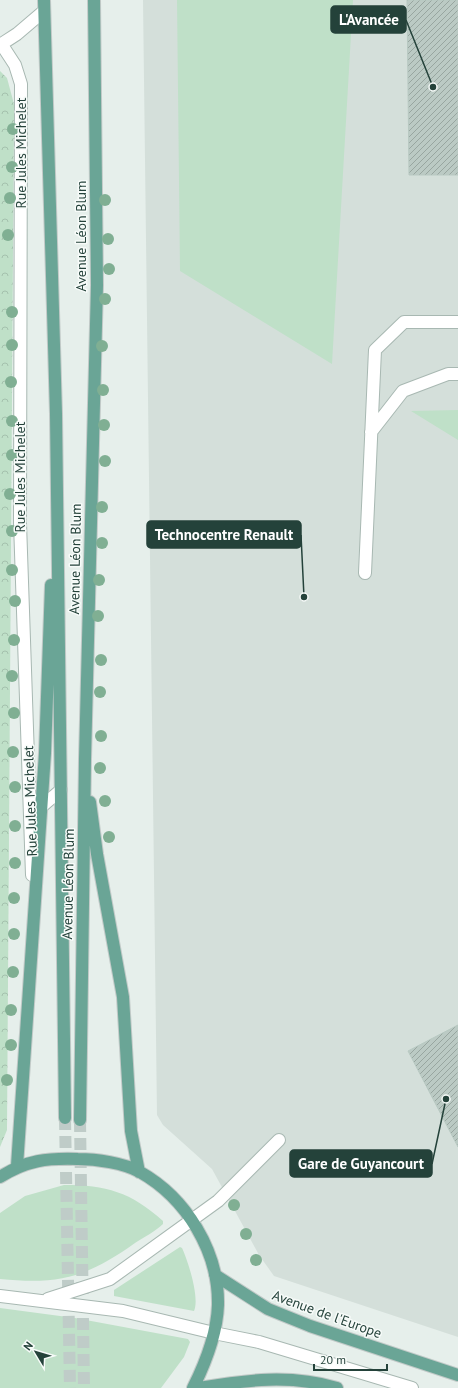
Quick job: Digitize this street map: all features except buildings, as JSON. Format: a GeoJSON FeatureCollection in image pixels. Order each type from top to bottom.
{"type":"FeatureCollection","features":[{"type":"Feature","properties":{"kind":"main road","name":"Avenue Léon Blum"},"geometry":{"type":"LineString","coordinates":[[80,1120],[85,759],[97,285],[94,0]]}},
{"type":"Feature","properties":{"kind":"main road","name":"Avenue Léon Blum"},"geometry":{"type":"LineString","coordinates":[[44,5],[56,414],[65,1118]]}},
{"type":"Feature","properties":{"kind":"main road"},"geometry":{"type":"LineString","coordinates":[[17,1166],[46,745],[56,414]]}},
{"type":"Feature","properties":{"kind":"main road"},"geometry":{"type":"LineString","coordinates":[[85,759],[97,854],[123,997],[131,1131],[139,1172]]}},
{"type":"Feature","properties":{"kind":"main road"},"geometry":{"type":"LineString","coordinates":[[0,1177],[17,1166],[52,1158],[98,1159],[139,1172],[170,1195],[192,1220],[206,1246],[215,1275],[218,1304],[214,1333],[203,1366],[193,1388]]}},
{"type":"Feature","properties":{"kind":"main road","name":"Avenue de l'Europe"},"geometry":{"type":"LineString","coordinates":[[215,1275],[268,1309],[289,1318],[458,1375]]}},
{"type":"Feature","properties":{"kind":"main road"},"geometry":{"type":"LineString","coordinates":[[199,1388],[238,1381],[282,1379],[306,1381],[337,1388]]}},
{"type":"Feature","properties":{"kind":"street","name":"Rue Jules Michelet"},"geometry":{"type":"LineString","coordinates":[[34,913],[20,523],[21,84],[15,65],[1,46],[44,5]]}},
{"type":"Feature","properties":{"kind":"street"},"geometry":{"type":"LineString","coordinates":[[365,573],[375,350],[404,322],[458,322]]}},
{"type":"Feature","properties":{"kind":"street"},"geometry":{"type":"LineString","coordinates":[[371,432],[403,391],[448,374],[458,374]]}},
{"type":"Feature","properties":{"kind":"street"},"geometry":{"type":"LineString","coordinates":[[42,807],[61,790]]}},
{"type":"Feature","properties":{"kind":"street"},"geometry":{"type":"LineString","coordinates":[[45,1300],[110,1279],[218,1201],[279,1140]]}},
{"type":"Feature","properties":{"kind":"street"},"geometry":{"type":"LineString","coordinates":[[0,1296],[45,1300],[123,1311],[214,1333],[260,1342],[412,1388]]}},
{"type":"Feature","properties":{"kind":"shaded area"},"geometry":{"type":"Polygon","coordinates":[[[143,0],[458,0],[458,1337],[274,1276],[259,1255],[212,1169],[163,1125],[157,1115],[143,0]]]}},
{"type":"Feature","properties":{"kind":"green space"},"geometry":{"type":"Polygon","coordinates":[[[177,0],[353,0],[332,364],[180,271],[177,0]]]}},
{"type":"Feature","properties":{"kind":"green space"},"geometry":{"type":"Polygon","coordinates":[[[0,71],[7,78],[14,104],[7,1130],[0,1147],[0,71]]]}},
{"type":"Feature","properties":{"kind":"green space"},"geometry":{"type":"Polygon","coordinates":[[[458,410],[458,440],[411,411],[458,410]]]}},
{"type":"Feature","properties":{"kind":"green space"},"geometry":{"type":"Polygon","coordinates":[[[64,1185],[79,1185],[117,1192],[140,1203],[163,1221],[163,1224],[118,1255],[87,1271],[72,1276],[40,1281],[0,1279],[0,1213],[25,1196],[64,1185]]]}},
{"type":"Feature","properties":{"kind":"green space"},"geometry":{"type":"Polygon","coordinates":[[[180,1247],[182,1248],[190,1270],[196,1298],[194,1311],[114,1296],[114,1290],[180,1247]]]}},
{"type":"Feature","properties":{"kind":"green space"},"geometry":{"type":"Polygon","coordinates":[[[0,1308],[75,1318],[188,1339],[190,1342],[184,1357],[161,1388],[0,1388],[0,1308]]]}},
{"type":"Feature","properties":{"kind":"tunnel"},"geometry":{"type":"LineString","coordinates":[[65,1118],[70,1388]]}},
{"type":"Feature","properties":{"kind":"tunnel"},"geometry":{"type":"LineString","coordinates":[[80,1120],[84,1388]]}},
{"type":"Feature","properties":{"kind":"place","name":"L'Avancée"},"geometry":{"type":"Point","coordinates":[433,87]}},
{"type":"Feature","properties":{"kind":"place","name":"Technocentre Renault"},"geometry":{"type":"Point","coordinates":[304,597]}},
{"type":"Feature","properties":{"kind":"place","name":"Gare de Guyancourt"},"geometry":{"type":"Point","coordinates":[446,1099]}}]}
